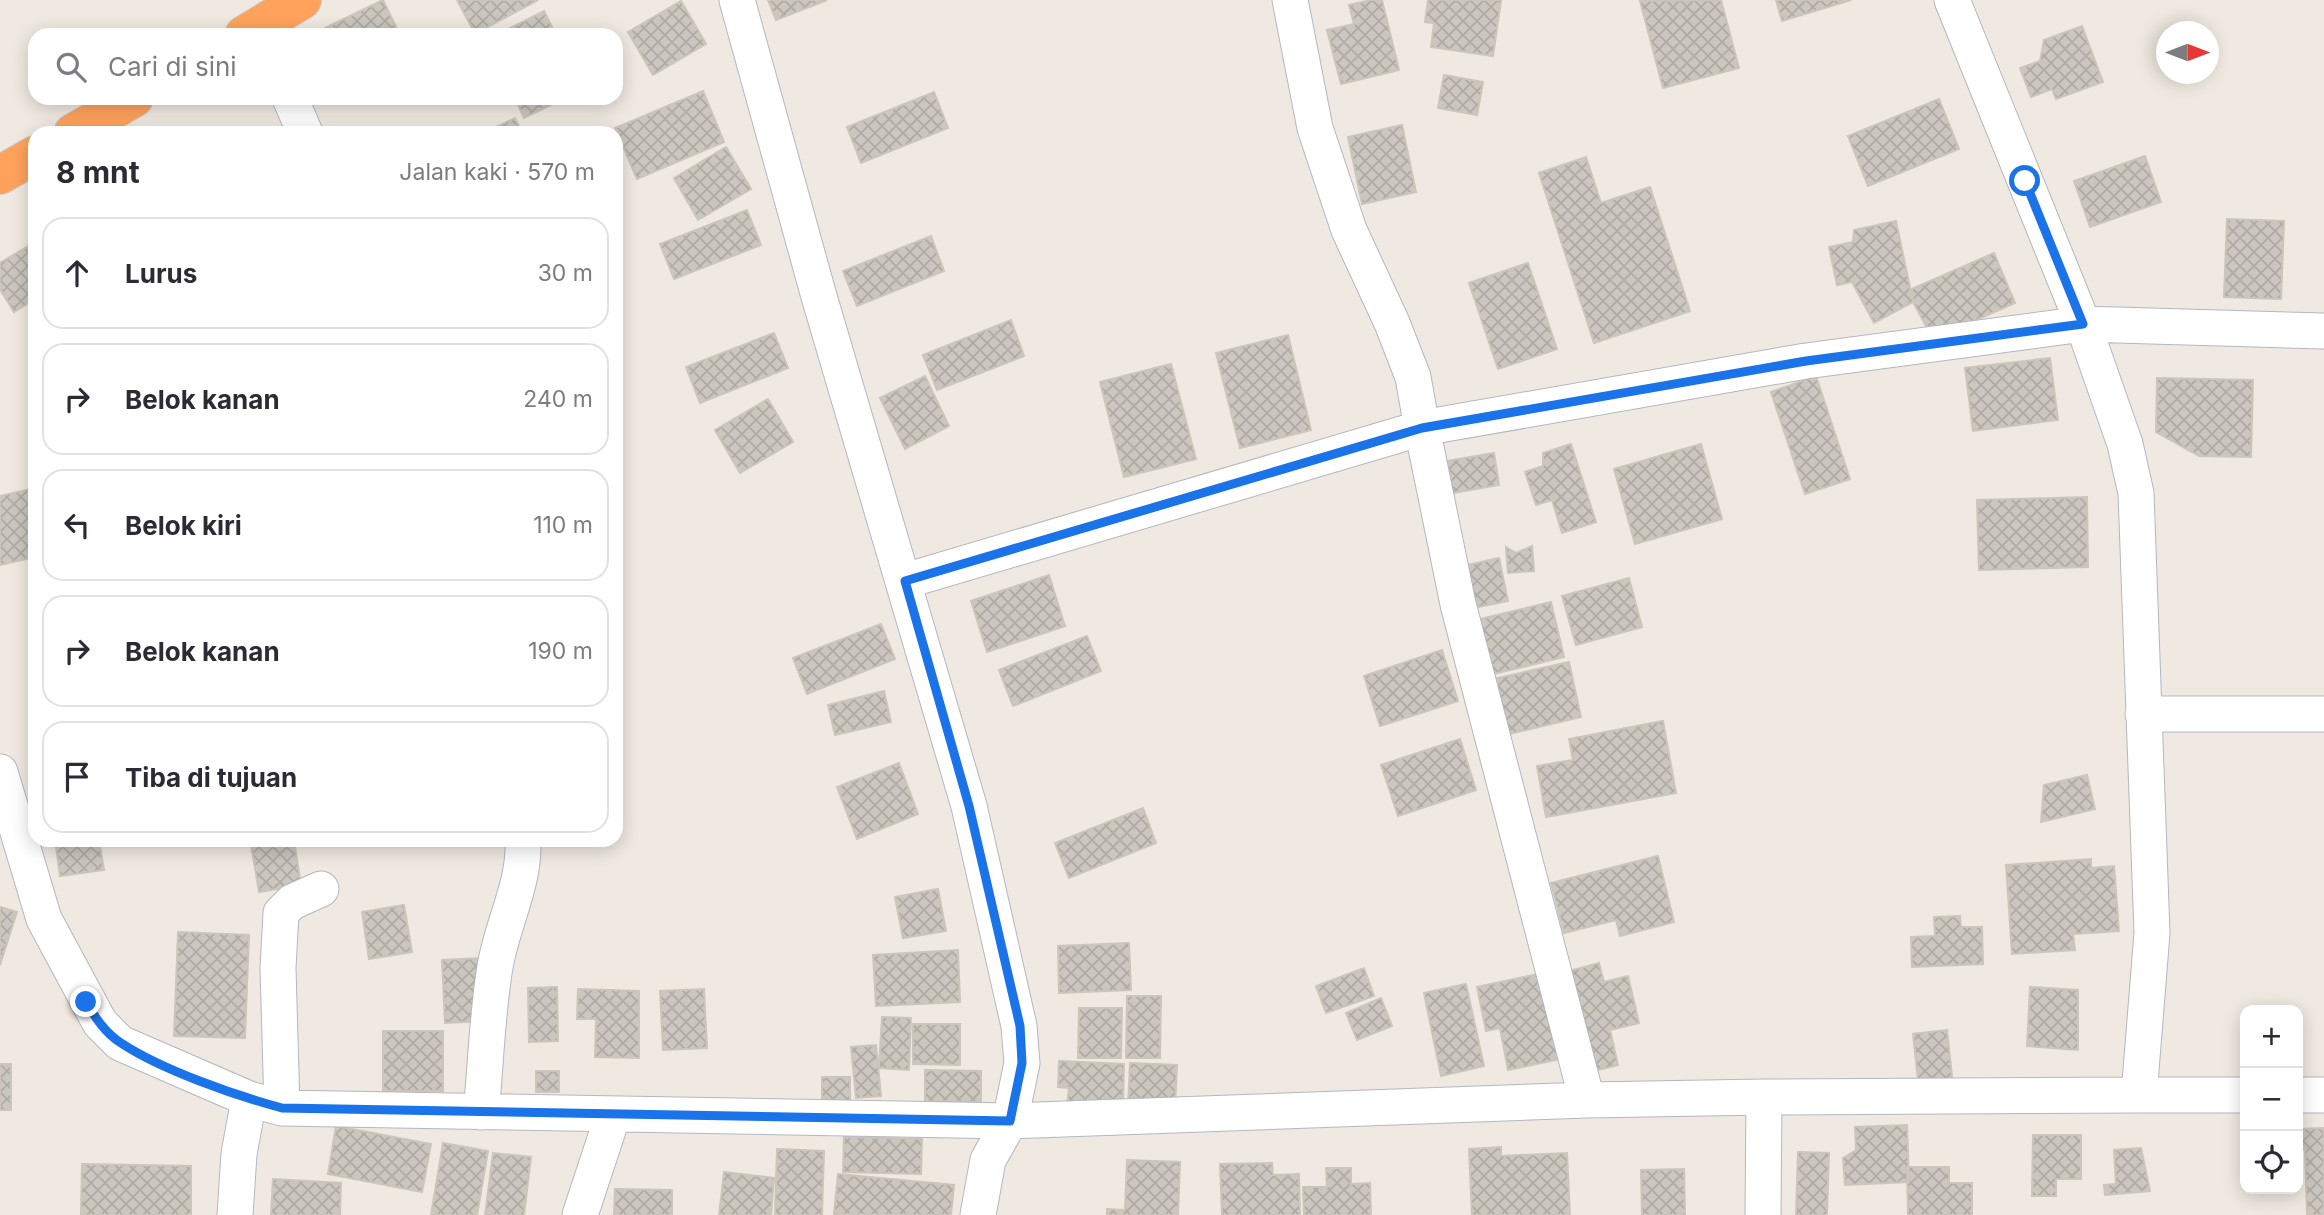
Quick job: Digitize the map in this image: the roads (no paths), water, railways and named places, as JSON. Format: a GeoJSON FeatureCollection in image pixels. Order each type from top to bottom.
{"type":"FeatureCollection","features":[{"type":"Feature","properties":{"kind":"highway"},"geometry":{"type":"LineString","coordinates":[[262,28],[302,0]]}},
{"type":"Feature","properties":{"kind":"highway"},"geometry":{"type":"LineString","coordinates":[[85,126],[122,105]]}},
{"type":"Feature","properties":{"kind":"highway"},"geometry":{"type":"LineString","coordinates":[[0,175],[28,159]]}},
{"type":"Feature","properties":{"kind":"street"},"geometry":{"type":"LineString","coordinates":[[737,0],[818,293],[905,581],[969,806],[1020,1026],[1022,1063],[1010,1121],[988,1160],[978,1215]]}},
{"type":"Feature","properties":{"kind":"street"},"geometry":{"type":"LineString","coordinates":[[1290,0],[1315,128],[1349,230],[1413,377],[1458,604],[1587,1100]]}},
{"type":"Feature","properties":{"kind":"street"},"geometry":{"type":"LineString","coordinates":[[1952,0],[2083,324],[2125,444],[2136,493],[2152,933],[2138,1095]]}},
{"type":"Feature","properties":{"kind":"street"},"geometry":{"type":"LineString","coordinates":[[293,105],[301,126]]}},
{"type":"Feature","properties":{"kind":"street"},"geometry":{"type":"LineString","coordinates":[[905,581],[1422,428],[1806,361],[2083,324],[2324,331]]}},
{"type":"Feature","properties":{"kind":"street"},"geometry":{"type":"LineString","coordinates":[[2143,714],[2324,714]]}},
{"type":"Feature","properties":{"kind":"street"},"geometry":{"type":"LineString","coordinates":[[0,772],[44,919],[100,1023],[120,1043],[248,1107],[1010,1121],[1587,1100],[2240,1095]]}},
{"type":"Feature","properties":{"kind":"street"},"geometry":{"type":"LineString","coordinates":[[481,1112],[495,965],[515,899],[522,847]]}},
{"type":"Feature","properties":{"kind":"street"},"geometry":{"type":"LineString","coordinates":[[282,1108],[278,968],[281,913],[292,902],[321,889]]}},
{"type":"Feature","properties":{"kind":"street"},"geometry":{"type":"LineString","coordinates":[[2303,1095],[2324,1095]]}},
{"type":"Feature","properties":{"kind":"street"},"geometry":{"type":"LineString","coordinates":[[1763,1215],[1764,1097]]}},
{"type":"Feature","properties":{"kind":"street"},"geometry":{"type":"LineString","coordinates":[[235,1215],[239,1154],[248,1107]]}},
{"type":"Feature","properties":{"kind":"street"},"geometry":{"type":"LineString","coordinates":[[580,1215],[613,1115]]}}]}
